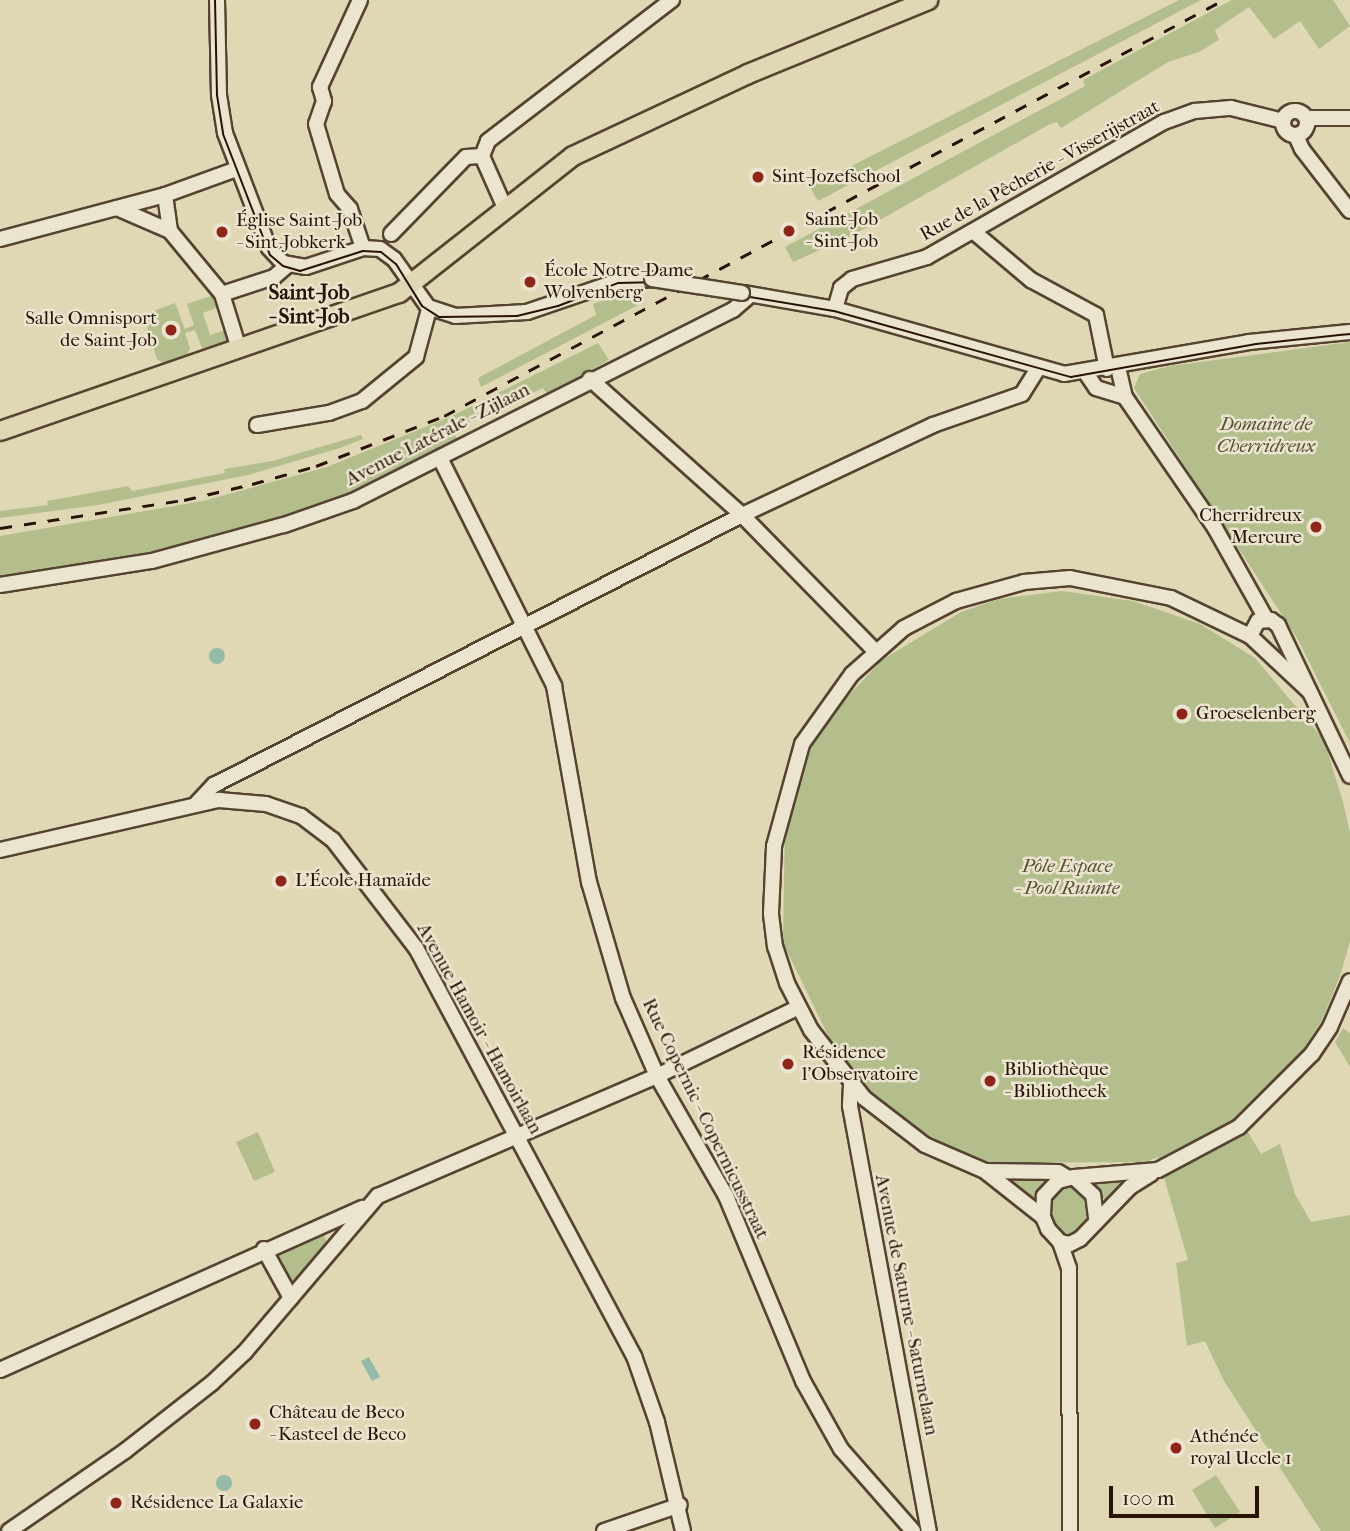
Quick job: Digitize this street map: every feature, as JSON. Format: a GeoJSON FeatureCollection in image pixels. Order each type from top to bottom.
{"type":"FeatureCollection","features":[{"type":"Feature","properties":{"kind":"main road"},"geometry":{"type":"LineString","coordinates":[[0,431],[382,301],[412,286],[572,156],[604,139],[928,0]]}},
{"type":"Feature","properties":{"kind":"street"},"geometry":{"type":"LineString","coordinates":[[217,0],[220,109],[237,169],[269,248],[288,265],[306,267],[363,248],[387,252],[429,309],[455,316],[517,313],[559,304],[618,281],[652,279],[835,309],[1038,368],[1086,373],[1238,344],[1350,332]]}},
{"type":"Feature","properties":{"kind":"street"},"geometry":{"type":"LineString","coordinates":[[360,0],[320,87],[324,101],[316,124],[337,194],[350,209],[363,248]]}},
{"type":"Feature","properties":{"kind":"street"},"geometry":{"type":"LineString","coordinates":[[482,156],[494,133],[671,0]]}},
{"type":"Feature","properties":{"kind":"street","name":"Rue de la Pêcherie - Visserijstraat"},"geometry":{"type":"LineString","coordinates":[[835,309],[841,288],[852,279],[927,257],[1179,116],[1231,108],[1283,121],[1294,111],[1305,115],[1308,123]]}},
{"type":"Feature","properties":{"kind":"street","name":"Rue de la Pêcherie - Visserijstraat"},"geometry":{"type":"LineString","coordinates":[[1308,123],[1307,118],[1350,118]]}},
{"type":"Feature","properties":{"kind":"street"},"geometry":{"type":"LineString","coordinates":[[1283,121],[1285,130],[1296,136],[1302,149],[1350,211]]}},
{"type":"Feature","properties":{"kind":"street"},"geometry":{"type":"LineString","coordinates":[[1296,136],[1308,123]]}},
{"type":"Feature","properties":{"kind":"street"},"geometry":{"type":"LineString","coordinates":[[391,234],[457,165],[472,155],[482,156]]}},
{"type":"Feature","properties":{"kind":"street"},"geometry":{"type":"LineString","coordinates":[[482,156],[505,208]]}},
{"type":"Feature","properties":{"kind":"street"},"geometry":{"type":"LineString","coordinates":[[0,239],[166,195],[237,169]]}},
{"type":"Feature","properties":{"kind":"street"},"geometry":{"type":"LineString","coordinates":[[166,195],[170,231]]}},
{"type":"Feature","properties":{"kind":"street"},"geometry":{"type":"LineString","coordinates":[[117,208],[170,231],[222,294],[239,349]]}},
{"type":"Feature","properties":{"kind":"street"},"geometry":{"type":"LineString","coordinates":[[974,232],[1021,273],[1096,316],[1112,368],[1125,397],[1215,528],[1266,619],[1275,622],[1350,776]]}},
{"type":"Feature","properties":{"kind":"street"},"geometry":{"type":"LineString","coordinates":[[222,294],[274,277],[288,265]]}},
{"type":"Feature","properties":{"kind":"street","name":"Avenue Latérale - Zijlaan"},"geometry":{"type":"LineString","coordinates":[[0,585],[152,561],[248,536],[353,500],[441,460],[590,379],[733,310],[746,294]]}},
{"type":"Feature","properties":{"kind":"street"},"geometry":{"type":"LineString","coordinates":[[257,425],[329,413],[362,401],[416,356],[429,309]]}},
{"type":"Feature","properties":{"kind":"street"},"geometry":{"type":"LineString","coordinates":[[197,803],[214,785],[742,515],[933,425],[1021,394],[1038,368]]}},
{"type":"Feature","properties":{"kind":"street"},"geometry":{"type":"LineString","coordinates":[[1086,373],[1096,388],[1125,397]]}},
{"type":"Feature","properties":{"kind":"street"},"geometry":{"type":"LineString","coordinates":[[590,379],[742,515],[874,650]]}},
{"type":"Feature","properties":{"kind":"street","name":"Rue Copernic - Copernicusstraat"},"geometry":{"type":"LineString","coordinates":[[441,460],[554,686],[589,882],[623,998],[657,1076],[726,1196],[803,1381],[841,1449],[913,1531]]}},
{"type":"Feature","properties":{"kind":"street"},"geometry":{"type":"LineString","coordinates":[[1069,1268],[1060,1242],[1043,1217],[985,1171],[925,1145],[891,1122],[851,1085],[797,1008],[775,947],[771,913],[781,808],[813,724],[874,650],[904,628],[956,601],[1024,582],[1070,578],[1171,598],[1251,636],[1309,691]]}},
{"type":"Feature","properties":{"kind":"street"},"geometry":{"type":"LineString","coordinates":[[1251,636],[1253,625],[1266,619]]}},
{"type":"Feature","properties":{"kind":"street"},"geometry":{"type":"LineString","coordinates":[[1265,650],[1277,644],[1280,634]]}},
{"type":"Feature","properties":{"kind":"street","name":"Avenue Hamoir - Hamoirlaan"},"geometry":{"type":"LineString","coordinates":[[0,850],[197,803],[266,804],[301,816],[332,840],[416,948],[634,1356],[680,1505],[683,1531]]}},
{"type":"Feature","properties":{"kind":"street"},"geometry":{"type":"LineString","coordinates":[[1070,1531],[1069,1268],[1076,1242],[1096,1218],[1130,1187],[1212,1143],[1257,1113],[1312,1054],[1330,1027],[1350,981]]}},
{"type":"Feature","properties":{"kind":"street"},"geometry":{"type":"LineString","coordinates":[[9,1531],[125,1451],[212,1383],[291,1298],[331,1233],[378,1196],[657,1076],[797,1008]]}},
{"type":"Feature","properties":{"kind":"street","name":"Avenue de Saturne - Saturnelaan"},"geometry":{"type":"LineString","coordinates":[[851,1085],[850,1106],[929,1531]]}},
{"type":"Feature","properties":{"kind":"street"},"geometry":{"type":"LineString","coordinates":[[1043,1217],[1048,1190],[1070,1177],[1158,1170]]}},
{"type":"Feature","properties":{"kind":"street"},"geometry":{"type":"LineString","coordinates":[[985,1171],[1058,1172],[1070,1177],[1093,1195],[1096,1218]]}},
{"type":"Feature","properties":{"kind":"street"},"geometry":{"type":"LineString","coordinates":[[0,1370],[264,1249],[331,1233],[366,1206]]}},
{"type":"Feature","properties":{"kind":"street"},"geometry":{"type":"LineString","coordinates":[[1060,1242],[1076,1242]]}},
{"type":"Feature","properties":{"kind":"street"},"geometry":{"type":"LineString","coordinates":[[264,1249],[291,1298]]}},
{"type":"Feature","properties":{"kind":"street"},"geometry":{"type":"LineString","coordinates":[[604,1531],[680,1505]]}},
{"type":"Feature","properties":{"kind":"green space"},"geometry":{"type":"Polygon","coordinates":[[[1179,0],[1201,0],[818,201],[810,187],[1179,0]]]}},
{"type":"Feature","properties":{"kind":"green space"},"geometry":{"type":"Polygon","coordinates":[[[1232,0],[1333,0],[1350,26],[1319,49],[1300,21],[1274,39],[1249,7],[1215,30],[1219,40],[1199,52],[1168,62],[1061,128],[1057,122],[1050,124],[855,234],[793,262],[785,247],[1085,86],[1083,80],[1232,0]]]}},
{"type":"Feature","properties":{"kind":"green space"},"geometry":{"type":"Polygon","coordinates":[[[622,292],[640,304],[481,387],[478,378],[596,315],[593,304],[622,292]]]}},
{"type":"Feature","properties":{"kind":"green space","name":"Salle Omnisport de Saint-Job"},"geometry":{"type":"Polygon","coordinates":[[[214,295],[218,307],[203,313],[210,335],[226,330],[230,342],[203,351],[195,330],[185,333],[190,348],[186,358],[165,364],[157,359],[143,315],[175,303],[185,329],[194,325],[187,304],[214,295]]]}},
{"type":"Feature","properties":{"kind":"green space","name":"Domaine de Cherridreux"},"geometry":{"type":"Polygon","coordinates":[[[1350,342],[1350,743],[1297,638],[1134,388],[1140,374],[1170,366],[1350,342]]]}},
{"type":"Feature","properties":{"kind":"green space"},"geometry":{"type":"Polygon","coordinates":[[[598,343],[609,360],[547,394],[543,388],[453,430],[460,445],[342,497],[280,520],[138,557],[0,578],[0,536],[203,501],[327,467],[450,417],[598,343]]]}},
{"type":"Feature","properties":{"kind":"green space"},"geometry":{"type":"Polygon","coordinates":[[[361,435],[363,439],[340,448],[248,475],[98,505],[0,518],[0,511],[48,505],[47,501],[128,486],[132,491],[225,473],[224,469],[272,461],[361,435]]]}},
{"type":"Feature","properties":{"kind":"green space","name":"Pôle Espace - Pool Ruimte"},"geometry":{"type":"Polygon","coordinates":[[[1062,591],[1133,601],[1200,624],[1255,658],[1324,740],[1343,802],[1350,833],[1350,941],[1340,976],[1322,1020],[1303,1050],[1238,1115],[1261,1154],[1280,1144],[1295,1194],[1311,1222],[1350,1215],[1350,1531],[1321,1531],[1224,1381],[1205,1341],[1187,1346],[1176,1263],[1188,1260],[1158,1157],[1146,1162],[994,1163],[968,1158],[922,1137],[869,1095],[840,1060],[783,943],[785,818],[806,755],[840,705],[882,660],[961,612],[999,599],[1062,591]]]}},
{"type":"Feature","properties":{"kind":"green space"},"geometry":{"type":"Polygon","coordinates":[[[1343,1028],[1350,1033],[1350,1067],[1335,1042],[1343,1028]]]}},
{"type":"Feature","properties":{"kind":"green space"},"geometry":{"type":"Polygon","coordinates":[[[258,1132],[275,1172],[254,1181],[236,1142],[258,1132]]]}},
{"type":"Feature","properties":{"kind":"green space"},"geometry":{"type":"Polygon","coordinates":[[[1055,1175],[1035,1206],[1006,1178],[1006,1176],[1055,1175]]]}},
{"type":"Feature","properties":{"kind":"green space"},"geometry":{"type":"Polygon","coordinates":[[[1130,1179],[1106,1203],[1092,1180],[1130,1179]]]}},
{"type":"Feature","properties":{"kind":"green space"},"geometry":{"type":"Polygon","coordinates":[[[1067,1185],[1082,1189],[1090,1206],[1082,1229],[1069,1237],[1059,1231],[1049,1213],[1049,1198],[1067,1185]]]}},
{"type":"Feature","properties":{"kind":"green space"},"geometry":{"type":"Polygon","coordinates":[[[322,1231],[327,1242],[292,1286],[272,1252],[322,1231]]]}},
{"type":"Feature","properties":{"kind":"green space"},"geometry":{"type":"Polygon","coordinates":[[[1216,1475],[1240,1512],[1215,1528],[1192,1490],[1216,1475]]]}},
{"type":"Feature","properties":{"kind":"shaded area"},"geometry":{"type":"Polygon","coordinates":[[[217,648],[223,650],[223,662],[217,664],[211,662],[209,656],[211,650],[217,648]]]}},
{"type":"Feature","properties":{"kind":"shaded area"},"geometry":{"type":"Polygon","coordinates":[[[369,1357],[380,1377],[372,1381],[361,1361],[369,1357]]]}},
{"type":"Feature","properties":{"kind":"shaded area"},"geometry":{"type":"Polygon","coordinates":[[[224,1475],[230,1477],[230,1489],[224,1491],[218,1489],[216,1483],[218,1477],[224,1475]]]}},
{"type":"Feature","properties":{"kind":"tram line"},"geometry":{"type":"LineString","coordinates":[[215,0],[217,95],[223,134],[270,255],[283,266],[300,271],[363,251],[381,252],[396,264],[422,306],[439,317],[517,316],[558,306],[618,283],[660,282],[834,311],[1071,377],[1256,344],[1350,334]]}},
{"type":"Feature","properties":{"kind":"railway"},"geometry":{"type":"LineString","coordinates":[[0,528],[184,500],[252,484],[316,466],[444,416],[1223,0]]}},
{"type":"Feature","properties":{"kind":"place","name":"Sint-Jozefschool"},"geometry":{"type":"Point","coordinates":[758,177]}},
{"type":"Feature","properties":{"kind":"place","name":"Saint-Job - Sint-Job"},"geometry":{"type":"Point","coordinates":[789,231]}},
{"type":"Feature","properties":{"kind":"place","name":"Église Saint-Job - Sint-Jobkerk"},"geometry":{"type":"Point","coordinates":[222,232]}},
{"type":"Feature","properties":{"kind":"place","name":"École Notre-Dame Wolvenberg"},"geometry":{"type":"Point","coordinates":[530,282]}},
{"type":"Feature","properties":{"kind":"place","name":"Salle Omnisport de Saint-Job"},"geometry":{"type":"Point","coordinates":[171,330]}},
{"type":"Feature","properties":{"kind":"place","name":"Cherridreux Mercure"},"geometry":{"type":"Point","coordinates":[1316,527]}},
{"type":"Feature","properties":{"kind":"place","name":"Groeselenberg"},"geometry":{"type":"Point","coordinates":[1182,714]}},
{"type":"Feature","properties":{"kind":"place","name":"L'École Hamaïde"},"geometry":{"type":"Point","coordinates":[281,881]}},
{"type":"Feature","properties":{"kind":"place","name":"Résidence l'Observatoire"},"geometry":{"type":"Point","coordinates":[788,1064]}},
{"type":"Feature","properties":{"kind":"place","name":"Bibliothèque - Bibliotheek"},"geometry":{"type":"Point","coordinates":[990,1081]}},
{"type":"Feature","properties":{"kind":"place","name":"Château de Beco - Kasteel de Beco"},"geometry":{"type":"Point","coordinates":[255,1424]}},
{"type":"Feature","properties":{"kind":"place","name":"Athénée royal Uccle 1"},"geometry":{"type":"Point","coordinates":[1176,1448]}},
{"type":"Feature","properties":{"kind":"place","name":"Résidence La Galaxie"},"geometry":{"type":"Point","coordinates":[116,1503]}},
{"type":"Feature","properties":{"kind":"district","name":"Saint-Job - Sint-Job"},"geometry":{"type":"Point","coordinates":[309,304]}}]}
